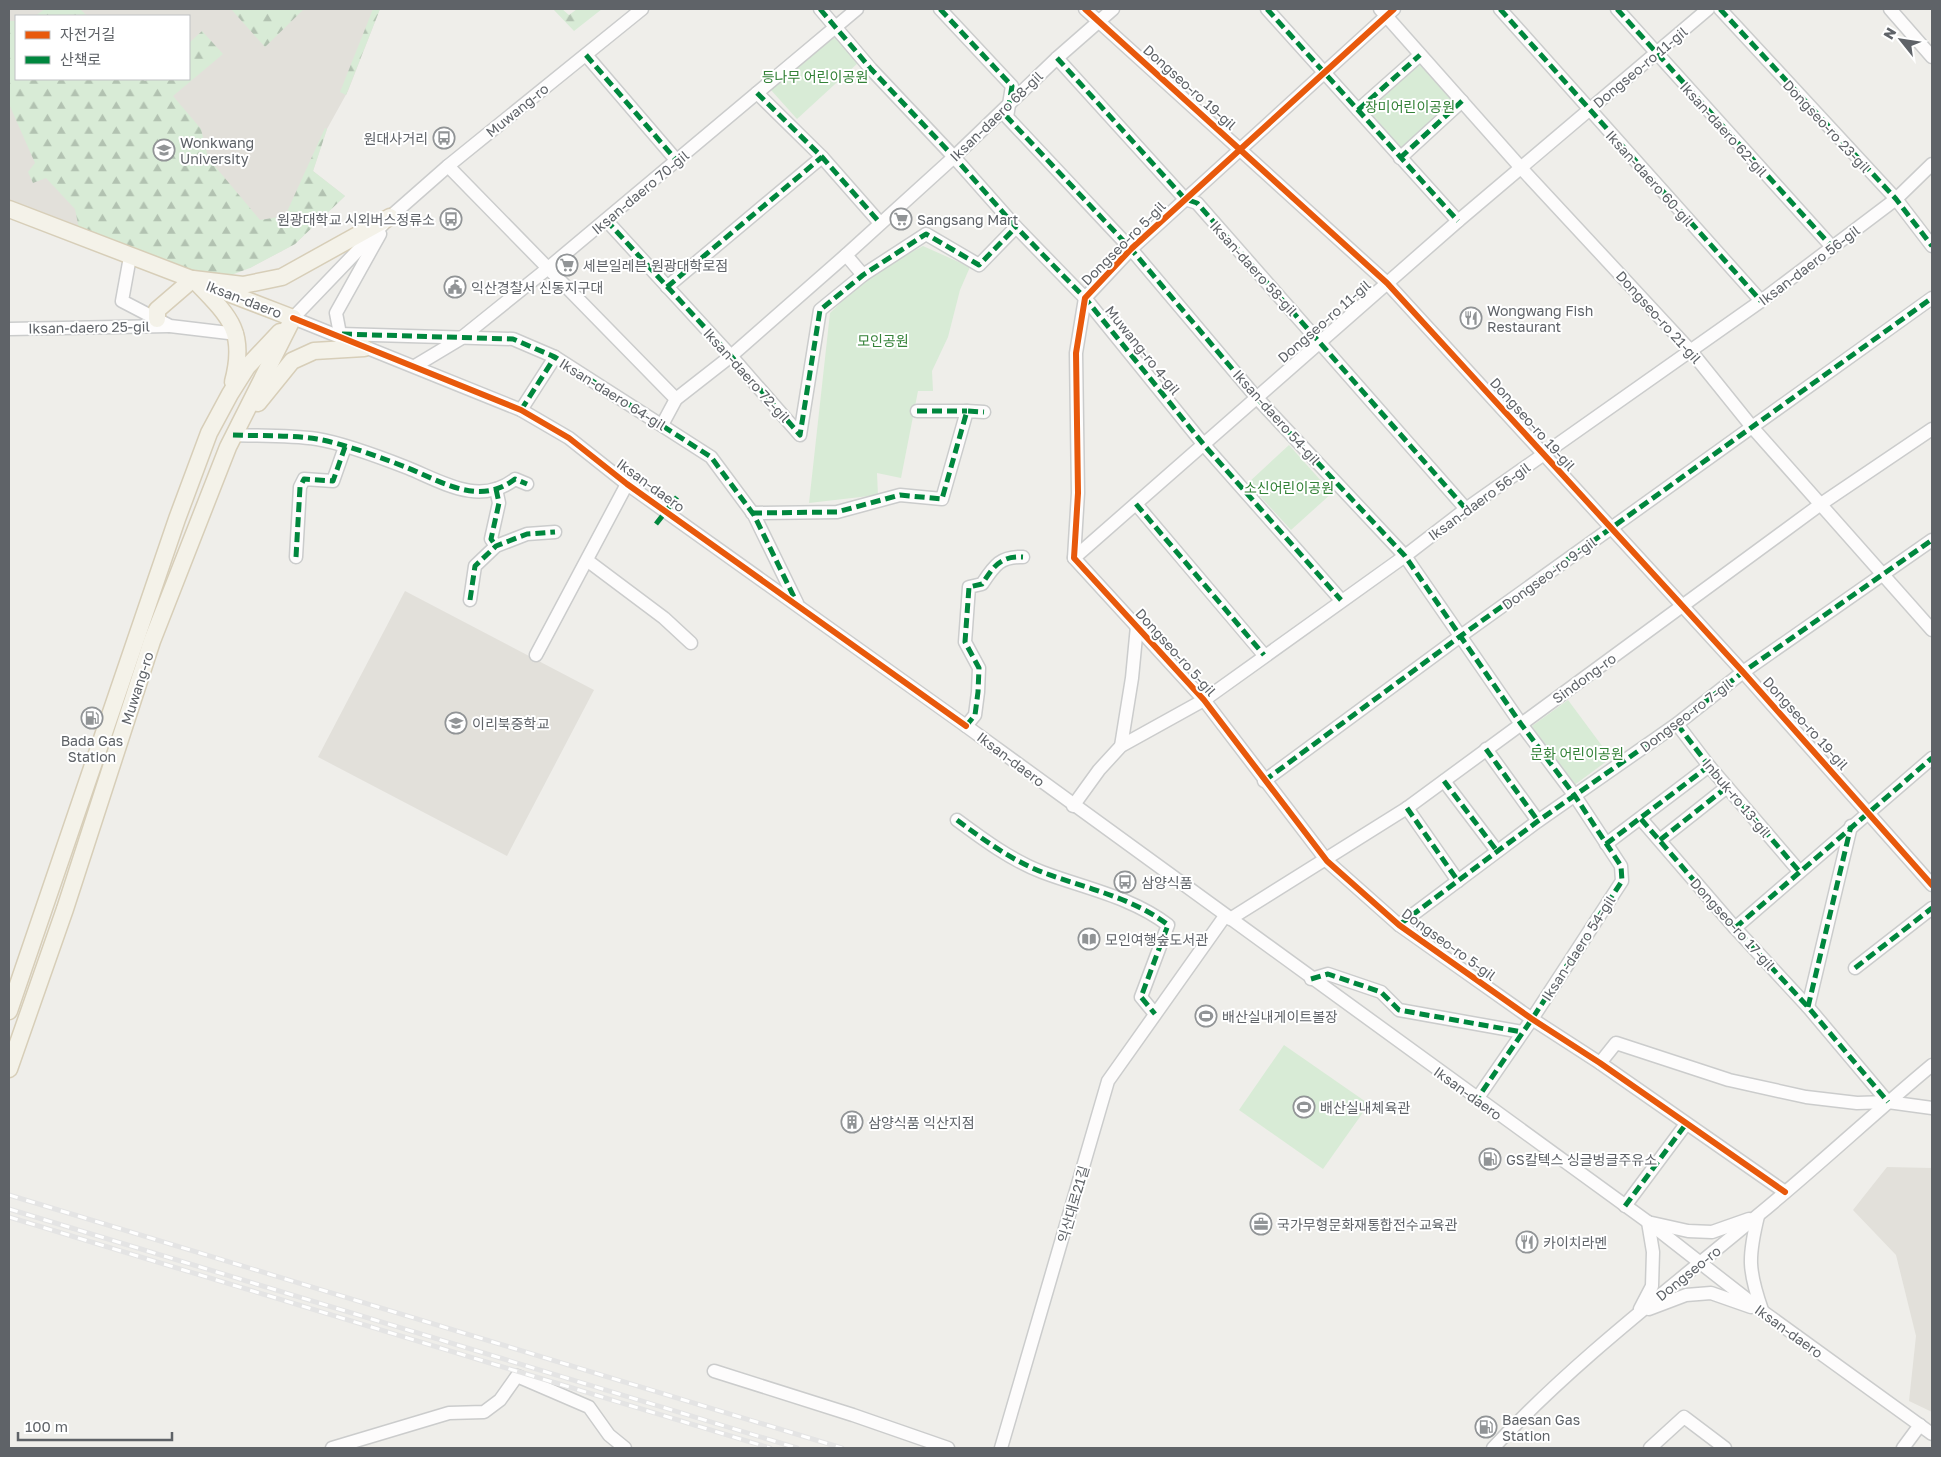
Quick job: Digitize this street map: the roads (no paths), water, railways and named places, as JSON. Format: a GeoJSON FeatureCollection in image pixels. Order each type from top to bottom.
{"type":"FeatureCollection","features":[{"type":"Feature","properties":{"kind":"main road","name":"Iksan-daero"},"geometry":{"type":"LineString","coordinates":[[9,209],[293,318]]}},
{"type":"Feature","properties":{"kind":"main road"},"geometry":{"type":"LineString","coordinates":[[163,322],[157,310],[193,279],[243,285],[282,277],[390,217]]}},
{"type":"Feature","properties":{"kind":"main road"},"geometry":{"type":"LineString","coordinates":[[193,279],[224,311],[237,334],[237,366],[230,394]]}},
{"type":"Feature","properties":{"kind":"main road","name":"Muwang-ro"},"geometry":{"type":"LineString","coordinates":[[9,1011],[177,519],[209,433],[247,367],[293,318]]}},
{"type":"Feature","properties":{"kind":"main road","name":"Muwang-ro"},"geometry":{"type":"LineString","coordinates":[[9,1069],[65,909],[152,641],[236,431],[293,318]]}},
{"type":"Feature","properties":{"kind":"main road"},"geometry":{"type":"LineString","coordinates":[[236,431],[292,362],[314,351],[364,348]]}},
{"type":"Feature","properties":{"kind":"street","name":"Muwang-ro"},"geometry":{"type":"LineString","coordinates":[[293,318],[390,217],[448,166],[642,9]]}},
{"type":"Feature","properties":{"kind":"street","name":"Muwang-ro 4-gil"},"geometry":{"type":"LineString","coordinates":[[820,9],[871,70],[954,157],[1016,227],[1085,298],[1204,445],[1341,600]]}},
{"type":"Feature","properties":{"kind":"street","name":"Iksan-daero 70-gil"},"geometry":{"type":"LineString","coordinates":[[415,366],[460,338],[547,269],[857,9]]}},
{"type":"Feature","properties":{"kind":"street","name":"Iksan-daero 54-gil"},"geometry":{"type":"LineString","coordinates":[[940,9],[1012,86],[1007,117],[1131,249],[1256,397],[1405,556],[1521,724],[1576,796],[1621,866],[1622,881],[1532,1019],[1476,1099]]}},
{"type":"Feature","properties":{"kind":"street","name":"Dongseo-ro 19-gil"},"geometry":{"type":"LineString","coordinates":[[1085,9],[1387,283],[1743,672],[1932,885]]}},
{"type":"Feature","properties":{"kind":"street","name":"Iksan-daero 68-gil"},"geometry":{"type":"LineString","coordinates":[[662,425],[676,399],[731,356],[846,254],[954,157],[1057,58],[1113,9]]}},
{"type":"Feature","properties":{"kind":"street"},"geometry":{"type":"LineString","coordinates":[[1267,9],[1458,221]]}},
{"type":"Feature","properties":{"kind":"street","name":"Iksan-daero 60-gil"},"geometry":{"type":"LineString","coordinates":[[1500,9],[1761,301]]}},
{"type":"Feature","properties":{"kind":"street","name":"Iksan-daero 62-gil"},"geometry":{"type":"LineString","coordinates":[[1617,9],[1832,247]]}},
{"type":"Feature","properties":{"kind":"street","name":"Dongseo-ro 11-gil"},"geometry":{"type":"LineString","coordinates":[[1074,558],[1458,221],[1522,169],[1708,9]]}},
{"type":"Feature","properties":{"kind":"street","name":"Dongseo-ro 23-gil"},"geometry":{"type":"LineString","coordinates":[[1720,9],[1896,200],[1932,246]]}},
{"type":"Feature","properties":{"kind":"street"},"geometry":{"type":"LineString","coordinates":[[1890,9],[1932,57]]}},
{"type":"Feature","properties":{"kind":"street","name":"Dongseo-ro 5-gil"},"geometry":{"type":"LineString","coordinates":[[1387,11],[1325,73],[1131,249],[1085,298],[1076,353],[1078,493],[1074,558],[1204,700],[1264,781],[1326,859],[1399,925],[1532,1019],[1600,1063],[1785,1192]]}},
{"type":"Feature","properties":{"kind":"street","name":"Dongseo-ro 21-gil"},"geometry":{"type":"LineString","coordinates":[[1387,11],[1420,55],[1522,169],[1690,350],[1752,427],[1932,630]]}},
{"type":"Feature","properties":{"kind":"street"},"geometry":{"type":"LineString","coordinates":[[586,55],[677,161]]}},
{"type":"Feature","properties":{"kind":"street"},"geometry":{"type":"LineString","coordinates":[[1358,110],[1420,55]]}},
{"type":"Feature","properties":{"kind":"street","name":"Iksan-daero 58-gil"},"geometry":{"type":"LineString","coordinates":[[1057,58],[1185,200],[1196,203],[1466,509]]}},
{"type":"Feature","properties":{"kind":"street"},"geometry":{"type":"LineString","coordinates":[[757,93],[822,157],[880,223]]}},
{"type":"Feature","properties":{"kind":"street"},"geometry":{"type":"LineString","coordinates":[[1400,158],[1462,101]]}},
{"type":"Feature","properties":{"kind":"street"},"geometry":{"type":"LineString","coordinates":[[667,288],[822,157]]}},
{"type":"Feature","properties":{"kind":"street","name":"Iksan-daero 56-gil"},"geometry":{"type":"LineString","coordinates":[[1074,806],[1099,770],[1121,746],[1204,700],[1264,655],[1405,556],[1466,509],[1761,301],[1896,200],[1932,164]]}},
{"type":"Feature","properties":{"kind":"street"},"geometry":{"type":"LineString","coordinates":[[448,166],[676,399]]}},
{"type":"Feature","properties":{"kind":"street","name":"Muwang-ro"},"geometry":{"type":"LineString","coordinates":[[340,334],[336,312],[390,217]]}},
{"type":"Feature","properties":{"kind":"street","name":"Iksan-daero 72-gil"},"geometry":{"type":"LineString","coordinates":[[606,220],[800,434],[820,310],[863,275],[926,234],[979,265],[1016,227]]}},
{"type":"Feature","properties":{"kind":"street"},"geometry":{"type":"LineString","coordinates":[[846,254],[863,275]]}},
{"type":"Feature","properties":{"kind":"street"},"geometry":{"type":"LineString","coordinates":[[130,257],[122,301],[163,322],[237,334]]}},
{"type":"Feature","properties":{"kind":"street","name":"Dongseo-ro 9-gil"},"geometry":{"type":"LineString","coordinates":[[1264,781],[1932,298]]}},
{"type":"Feature","properties":{"kind":"street","name":"Iksan-daero"},"geometry":{"type":"LineString","coordinates":[[293,318],[521,410],[569,438],[628,484],[966,726],[1227,918],[1648,1222],[1762,1311],[1932,1434]]}},
{"type":"Feature","properties":{"kind":"street","name":"Iksan-daero 25-gil"},"geometry":{"type":"LineString","coordinates":[[9,329],[163,322]]}},
{"type":"Feature","properties":{"kind":"street"},"geometry":{"type":"LineString","coordinates":[[340,334],[364,348]]}},
{"type":"Feature","properties":{"kind":"street","name":"Iksan-daero 64-gil"},"geometry":{"type":"LineString","coordinates":[[340,334],[513,339],[555,357],[712,457],[752,513],[797,605]]}},
{"type":"Feature","properties":{"kind":"street"},"geometry":{"type":"LineString","coordinates":[[521,410],[555,357]]}},
{"type":"Feature","properties":{"kind":"street"},"geometry":{"type":"LineString","coordinates":[[917,411],[984,412]]}},
{"type":"Feature","properties":{"kind":"street"},"geometry":{"type":"LineString","coordinates":[[752,513],[837,512],[900,495],[942,499],[967,411]]}},
{"type":"Feature","properties":{"kind":"street","name":"Sindong-ro"},"geometry":{"type":"LineString","coordinates":[[1227,918],[1407,808],[1684,607],[1821,504],[1932,429]]}},
{"type":"Feature","properties":{"kind":"street"},"geometry":{"type":"LineString","coordinates":[[236,431],[318,439],[383,459],[425,477],[467,491],[502,489],[515,479],[527,484]]}},
{"type":"Feature","properties":{"kind":"street"},"geometry":{"type":"LineString","coordinates":[[296,557],[300,487],[304,479],[333,481],[345,448]]}},
{"type":"Feature","properties":{"kind":"street"},"geometry":{"type":"LineString","coordinates":[[536,656],[628,484]]}},
{"type":"Feature","properties":{"kind":"street"},"geometry":{"type":"LineString","coordinates":[[496,489],[499,503],[491,539],[496,546]]}},
{"type":"Feature","properties":{"kind":"street"},"geometry":{"type":"LineString","coordinates":[[1136,504],[1264,655]]}},
{"type":"Feature","properties":{"kind":"street"},"geometry":{"type":"LineString","coordinates":[[470,600],[475,566],[496,546],[527,534],[555,532]]}},
{"type":"Feature","properties":{"kind":"street","name":"Dongseo-ro 7-gil"},"geometry":{"type":"LineString","coordinates":[[1399,925],[1538,821],[1677,724],[1743,672],[1932,540]]}},
{"type":"Feature","properties":{"kind":"street"},"geometry":{"type":"LineString","coordinates":[[966,726],[975,715],[979,676],[979,668],[965,642],[969,587],[982,584],[993,567],[1009,556],[1023,557]]}},
{"type":"Feature","properties":{"kind":"street"},"geometry":{"type":"LineString","coordinates":[[588,561],[664,618],[690,643]]}},
{"type":"Feature","properties":{"kind":"street"},"geometry":{"type":"LineString","coordinates":[[1121,746],[1132,678],[1137,626]]}},
{"type":"Feature","properties":{"kind":"street","name":"Inbuk-ro 13-gil"},"geometry":{"type":"LineString","coordinates":[[1677,724],[1709,766],[1799,872]]}},
{"type":"Feature","properties":{"kind":"street"},"geometry":{"type":"LineString","coordinates":[[1486,749],[1538,821]]}},
{"type":"Feature","properties":{"kind":"street"},"geometry":{"type":"LineString","coordinates":[[1735,928],[1868,811],[1932,758]]}},
{"type":"Feature","properties":{"kind":"street"},"geometry":{"type":"LineString","coordinates":[[1606,844],[1709,766]]}},
{"type":"Feature","properties":{"kind":"street"},"geometry":{"type":"LineString","coordinates":[[1444,781],[1497,851]]}},
{"type":"Feature","properties":{"kind":"street"},"geometry":{"type":"LineString","coordinates":[[1660,840],[1727,787]]}},
{"type":"Feature","properties":{"kind":"street"},"geometry":{"type":"LineString","coordinates":[[1407,808],[1458,881]]}},
{"type":"Feature","properties":{"kind":"street","name":"Dongseo-ro 17-gil"},"geometry":{"type":"LineString","coordinates":[[1641,819],[1735,928],[1808,1007],[1888,1102]]}},
{"type":"Feature","properties":{"kind":"street"},"geometry":{"type":"LineString","coordinates":[[957,820],[1004,854],[1040,871],[1150,911],[1168,925],[1141,997],[1155,1014]]}},
{"type":"Feature","properties":{"kind":"street"},"geometry":{"type":"LineString","coordinates":[[1808,1007],[1852,826]]}},
{"type":"Feature","properties":{"kind":"street"},"geometry":{"type":"LineString","coordinates":[[1855,968],[1932,908]]}},
{"type":"Feature","properties":{"kind":"street","name":"익산대로21길"},"geometry":{"type":"LineString","coordinates":[[1001,1448],[1108,1081],[1155,1014],[1227,918]]}},
{"type":"Feature","properties":{"kind":"street"},"geometry":{"type":"LineString","coordinates":[[1311,979],[1328,974],[1381,992],[1400,1010],[1522,1032]]}},
{"type":"Feature","properties":{"kind":"street"},"geometry":{"type":"LineString","coordinates":[[1600,1063],[1616,1043],[1729,1080],[1806,1097],[1857,1103],[1888,1102],[1932,1108]]}},
{"type":"Feature","properties":{"kind":"street","name":"Dongseo-ro"},"geometry":{"type":"LineString","coordinates":[[1493,1448],[1525,1413],[1637,1314],[1758,1216],[1932,1065]]}},
{"type":"Feature","properties":{"kind":"street"},"geometry":{"type":"LineString","coordinates":[[1625,1206],[1686,1124]]}},
{"type":"Feature","properties":{"kind":"street"},"geometry":{"type":"LineString","coordinates":[[1637,1314],[1652,1286],[1653,1252],[1648,1222],[1688,1231],[1712,1232],[1758,1216]]}},
{"type":"Feature","properties":{"kind":"street"},"geometry":{"type":"LineString","coordinates":[[1758,1216],[1750,1250],[1752,1281],[1762,1311]]}},
{"type":"Feature","properties":{"kind":"street"},"geometry":{"type":"LineString","coordinates":[[1637,1314],[1686,1295],[1711,1293],[1762,1311]]}},
{"type":"Feature","properties":{"kind":"street"},"geometry":{"type":"LineString","coordinates":[[714,1371],[853,1415],[948,1448]]}},
{"type":"Feature","properties":{"kind":"street"},"geometry":{"type":"LineString","coordinates":[[332,1448],[450,1414],[484,1412],[500,1400],[517,1376],[589,1407],[609,1435],[625,1448]]}},
{"type":"Feature","properties":{"kind":"street"},"geometry":{"type":"LineString","coordinates":[[1650,1448],[1684,1417],[1725,1448]]}},
{"type":"Feature","properties":{"kind":"street"},"geometry":{"type":"LineString","coordinates":[[1903,1448],[1920,1426]]}},
{"type":"Feature","properties":{"kind":"railway"},"geometry":{"type":"LineString","coordinates":[[9,1195],[842,1448]]}},
{"type":"Feature","properties":{"kind":"railway"},"geometry":{"type":"LineString","coordinates":[[9,1209],[797,1448]]}},
{"type":"Feature","properties":{"kind":"railway"},"geometry":{"type":"LineString","coordinates":[[9,1217],[770,1448]]}},
{"type":"Feature","properties":{"kind":"place","name":"원대사거리"},"geometry":{"type":"Point","coordinates":[444,138]}},
{"type":"Feature","properties":{"kind":"place","name":"Wonkwang University"},"geometry":{"type":"Point","coordinates":[164,150]}},
{"type":"Feature","properties":{"kind":"place","name":"원광대학교 시외버스정류소"},"geometry":{"type":"Point","coordinates":[451,219]}},
{"type":"Feature","properties":{"kind":"place","name":"Sangsang Mart"},"geometry":{"type":"Point","coordinates":[901,219]}},
{"type":"Feature","properties":{"kind":"place","name":"세븐일레븐 원광대학로점"},"geometry":{"type":"Point","coordinates":[567,265]}},
{"type":"Feature","properties":{"kind":"place","name":"익산경찰서 신동지구대"},"geometry":{"type":"Point","coordinates":[455,287]}},
{"type":"Feature","properties":{"kind":"place","name":"Wongwang Fish Restaurant"},"geometry":{"type":"Point","coordinates":[1471,318]}},
{"type":"Feature","properties":{"kind":"place","name":"Bada Gas Station"},"geometry":{"type":"Point","coordinates":[92,718]}},
{"type":"Feature","properties":{"kind":"place","name":"이리북중학교"},"geometry":{"type":"Point","coordinates":[456,723]}},
{"type":"Feature","properties":{"kind":"place","name":"삼양식품"},"geometry":{"type":"Point","coordinates":[1125,882]}},
{"type":"Feature","properties":{"kind":"place","name":"모인여행숲도서관"},"geometry":{"type":"Point","coordinates":[1089,939]}},
{"type":"Feature","properties":{"kind":"place","name":"배산실내게이트볼장"},"geometry":{"type":"Point","coordinates":[1206,1016]}},
{"type":"Feature","properties":{"kind":"place","name":"배산실내체육관"},"geometry":{"type":"Point","coordinates":[1304,1107]}},
{"type":"Feature","properties":{"kind":"place","name":"삼양식품 익산지점"},"geometry":{"type":"Point","coordinates":[852,1122]}},
{"type":"Feature","properties":{"kind":"place","name":"GS칼텍스 싱글벙글주유소"},"geometry":{"type":"Point","coordinates":[1490,1159]}},
{"type":"Feature","properties":{"kind":"place","name":"국가무형문화재통합전수교육관"},"geometry":{"type":"Point","coordinates":[1261,1224]}},
{"type":"Feature","properties":{"kind":"place","name":"카이치라멘"},"geometry":{"type":"Point","coordinates":[1527,1242]}},
{"type":"Feature","properties":{"kind":"place","name":"Baesan Gas Station"},"geometry":{"type":"Point","coordinates":[1486,1427]}},
{"type":"Feature","properties":{"kind":"park label","name":"등나무 어린이공원"},"geometry":{"type":"Point","coordinates":[815,76]}},
{"type":"Feature","properties":{"kind":"park label","name":"장미어린이공원"},"geometry":{"type":"Point","coordinates":[1410,106]}},
{"type":"Feature","properties":{"kind":"park label","name":"모인공원"},"geometry":{"type":"Point","coordinates":[883,340]}},
{"type":"Feature","properties":{"kind":"park label","name":"소신어린이공원"},"geometry":{"type":"Point","coordinates":[1289,487]}},
{"type":"Feature","properties":{"kind":"park label","name":"문화 어린이공원"},"geometry":{"type":"Point","coordinates":[1577,753]}}]}
